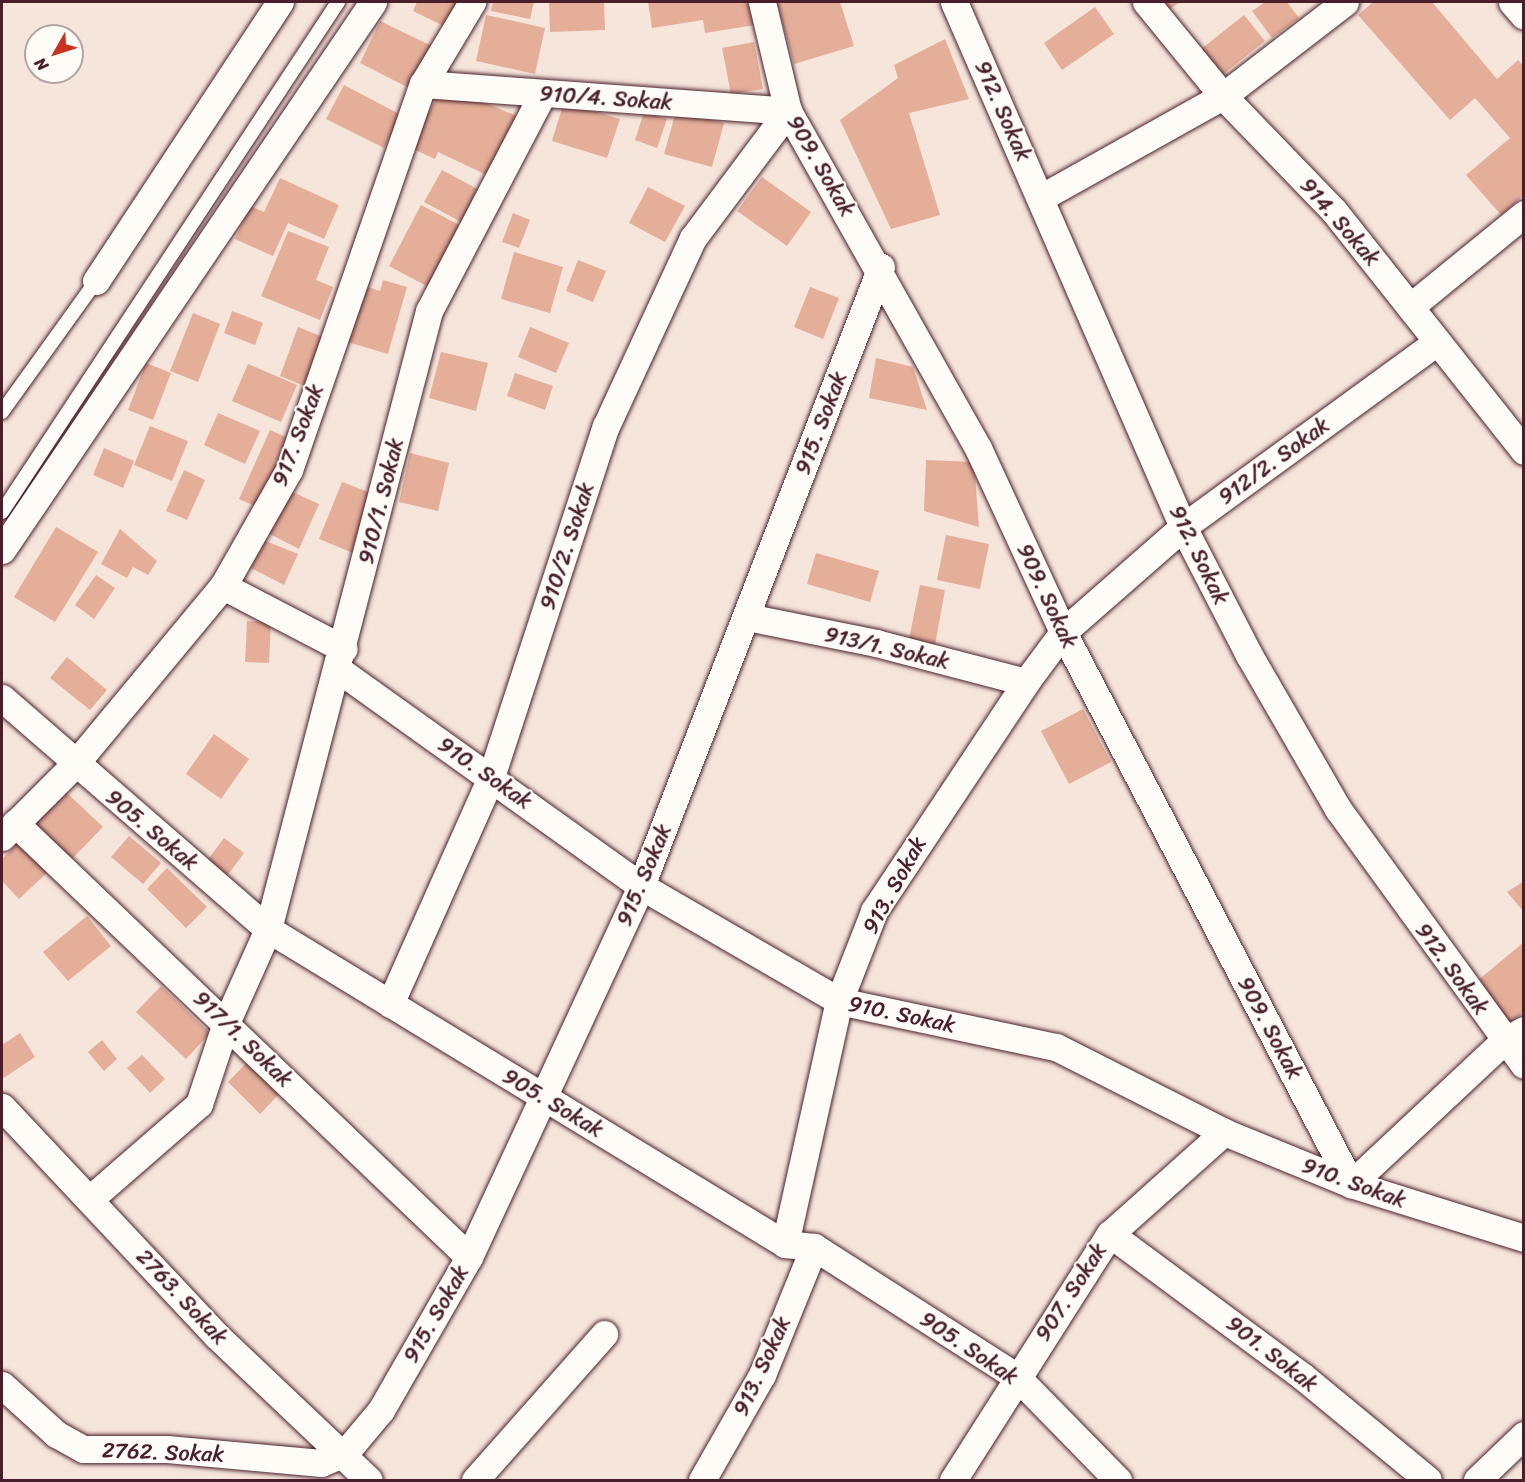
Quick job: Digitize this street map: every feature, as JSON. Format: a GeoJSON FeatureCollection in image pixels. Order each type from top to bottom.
{"type":"FeatureCollection","features":[{"type":"Feature","properties":{"kind":"street"},"geometry":{"type":"LineString","coordinates":[[96,281],[280,2]]}},
{"type":"Feature","properties":{"kind":"street"},"geometry":{"type":"LineString","coordinates":[[2,550],[373,2]]}},
{"type":"Feature","properties":{"kind":"street","name":"917. Sokak"},"geometry":{"type":"LineString","coordinates":[[8,830],[75,764],[223,586],[289,470],[423,84],[472,2]]}},
{"type":"Feature","properties":{"kind":"street","name":"909. Sokak"},"geometry":{"type":"LineString","coordinates":[[762,2],[788,111],[880,267],[978,448],[1063,632],[1351,1185]]}},
{"type":"Feature","properties":{"kind":"street","name":"912. Sokak"},"geometry":{"type":"LineString","coordinates":[[954,2],[1042,197],[1183,527],[1338,809],[1514,1036],[1524,1065]]}},
{"type":"Feature","properties":{"kind":"street","name":"914. Sokak"},"geometry":{"type":"LineString","coordinates":[[1146,2],[1223,96],[1334,211],[1410,307],[1434,344],[1524,451]]}},
{"type":"Feature","properties":{"kind":"street"},"geometry":{"type":"LineString","coordinates":[[1042,197],[1223,96],[1345,2]]}},
{"type":"Feature","properties":{"kind":"street"},"geometry":{"type":"LineString","coordinates":[[1512,2],[1524,16]]}},
{"type":"Feature","properties":{"kind":"street","name":"910/4. Sokak"},"geometry":{"type":"LineString","coordinates":[[423,84],[788,111]]}},
{"type":"Feature","properties":{"kind":"street","name":"910/1. Sokak"},"geometry":{"type":"LineString","coordinates":[[92,1198],[199,1104],[226,1023],[268,928],[341,660],[429,311],[543,93]]}},
{"type":"Feature","properties":{"kind":"street","name":"910/2. Sokak"},"geometry":{"type":"LineString","coordinates":[[390,1004],[491,777],[606,426],[693,237],[788,111]]}},
{"type":"Feature","properties":{"kind":"street"},"geometry":{"type":"LineString","coordinates":[[1410,307],[1524,214]]}},
{"type":"Feature","properties":{"kind":"street","name":"915. Sokak"},"geometry":{"type":"LineString","coordinates":[[345,1453],[381,1410],[469,1257],[545,1098],[641,886],[747,617],[880,267]]}},
{"type":"Feature","properties":{"kind":"street","name":"912/2. Sokak"},"geometry":{"type":"LineString","coordinates":[[1063,632],[1183,527],[1434,344]]}},
{"type":"Feature","properties":{"kind":"street","name":"910. Sokak"},"geometry":{"type":"LineString","coordinates":[[223,586],[341,660],[491,777],[641,886],[839,1001],[1056,1047],[1224,1132],[1351,1185],[1524,1238]]}},
{"type":"Feature","properties":{"kind":"street","name":"913/1. Sokak"},"geometry":{"type":"LineString","coordinates":[[747,617],[876,643],[1026,682]]}},
{"type":"Feature","properties":{"kind":"street","name":"913. Sokak"},"geometry":{"type":"LineString","coordinates":[[785,1244],[839,1001],[874,911],[1026,682],[1063,632]]}},
{"type":"Feature","properties":{"kind":"street","name":"905. Sokak"},"geometry":{"type":"LineString","coordinates":[[2,698],[75,764],[268,928],[785,1244],[814,1247],[1016,1376],[1118,1480]]}},
{"type":"Feature","properties":{"kind":"street","name":"917/1. Sokak"},"geometry":{"type":"LineString","coordinates":[[8,830],[226,1023],[469,1257]]}},
{"type":"Feature","properties":{"kind":"street"},"geometry":{"type":"LineString","coordinates":[[1351,1185],[1514,1036]]}},
{"type":"Feature","properties":{"kind":"street","name":"2763. Sokak"},"geometry":{"type":"LineString","coordinates":[[2,1107],[92,1198],[217,1336],[345,1453],[369,1480]]}},
{"type":"Feature","properties":{"kind":"street","name":"907. Sokak"},"geometry":{"type":"LineString","coordinates":[[953,1480],[1016,1376],[1110,1234],[1224,1132]]}},
{"type":"Feature","properties":{"kind":"street","name":"901. Sokak"},"geometry":{"type":"LineString","coordinates":[[1110,1234],[1302,1376],[1428,1480]]}},
{"type":"Feature","properties":{"kind":"street","name":"913. Sokak"},"geometry":{"type":"LineString","coordinates":[[702,1480],[762,1375],[814,1247]]}},
{"type":"Feature","properties":{"kind":"street"},"geometry":{"type":"LineString","coordinates":[[475,1480],[604,1334]]}},
{"type":"Feature","properties":{"kind":"street","name":"2762. Sokak"},"geometry":{"type":"LineString","coordinates":[[2,1385],[56,1434],[82,1449],[167,1449],[321,1463],[345,1453]]}},
{"type":"Feature","properties":{"kind":"street"},"geometry":{"type":"LineString","coordinates":[[1477,1480],[1524,1435]]}},
{"type":"Feature","properties":{"kind":"lane"},"geometry":{"type":"LineString","coordinates":[[2,512],[338,2]]}},
{"type":"Feature","properties":{"kind":"lane"},"geometry":{"type":"LineString","coordinates":[[2,412],[96,281]]}},
{"type":"Feature","properties":{"kind":"building"},"geometry":{"type":"Polygon","coordinates":[[[417,2],[462,2],[452,30],[413,11],[417,2]]]}},
{"type":"Feature","properties":{"kind":"building"},"geometry":{"type":"Polygon","coordinates":[[[493,2],[534,2],[530,19],[491,11],[493,2]]]}},
{"type":"Feature","properties":{"kind":"building"},"geometry":{"type":"Polygon","coordinates":[[[549,2],[604,2],[605,30],[550,32],[549,2]]]}},
{"type":"Feature","properties":{"kind":"building"},"geometry":{"type":"Polygon","coordinates":[[[648,2],[752,2],[755,25],[705,33],[703,20],[652,28],[648,2]]]}},
{"type":"Feature","properties":{"kind":"building"},"geometry":{"type":"Polygon","coordinates":[[[777,2],[840,2],[854,46],[794,64],[777,2]]]}},
{"type":"Feature","properties":{"kind":"building"},"geometry":{"type":"Polygon","coordinates":[[[1164,2],[1180,2],[1170,9],[1164,2]]]}},
{"type":"Feature","properties":{"kind":"building"},"geometry":{"type":"Polygon","coordinates":[[[1265,2],[1287,2],[1299,18],[1272,38],[1252,11],[1265,2]]]}},
{"type":"Feature","properties":{"kind":"building"},"geometry":{"type":"Polygon","coordinates":[[[1373,2],[1432,2],[1497,79],[1518,60],[1524,66],[1524,195],[1501,215],[1466,175],[1510,138],[1475,98],[1450,120],[1358,15],[1373,2]]]}},
{"type":"Feature","properties":{"kind":"building"},"geometry":{"type":"Polygon","coordinates":[[[1095,7],[1114,34],[1062,70],[1044,43],[1095,7]]]}},
{"type":"Feature","properties":{"kind":"building"},"geometry":{"type":"Polygon","coordinates":[[[486,15],[545,28],[535,74],[476,61],[486,15]]]}},
{"type":"Feature","properties":{"kind":"building"},"geometry":{"type":"Polygon","coordinates":[[[1244,15],[1265,41],[1221,76],[1200,50],[1244,15]]]}},
{"type":"Feature","properties":{"kind":"building"},"geometry":{"type":"Polygon","coordinates":[[[380,21],[434,47],[413,90],[360,63],[380,21]]]}},
{"type":"Feature","properties":{"kind":"building"},"geometry":{"type":"Polygon","coordinates":[[[945,39],[969,99],[909,113],[940,215],[891,229],[840,120],[898,78],[894,65],[945,39]]]}},
{"type":"Feature","properties":{"kind":"building"},"geometry":{"type":"Polygon","coordinates":[[[754,42],[763,89],[731,94],[722,48],[754,42]]]}},
{"type":"Feature","properties":{"kind":"building"},"geometry":{"type":"Polygon","coordinates":[[[344,85],[401,115],[384,148],[326,119],[344,85]]]}},
{"type":"Feature","properties":{"kind":"building"},"geometry":{"type":"Polygon","coordinates":[[[440,92],[465,94],[519,117],[491,177],[438,152],[435,159],[409,147],[440,92]]]}},
{"type":"Feature","properties":{"kind":"building"},"geometry":{"type":"Polygon","coordinates":[[[564,102],[620,119],[607,158],[552,141],[564,102]]]}},
{"type":"Feature","properties":{"kind":"building"},"geometry":{"type":"Polygon","coordinates":[[[676,111],[724,123],[712,167],[664,154],[676,111]]]}},
{"type":"Feature","properties":{"kind":"building"},"geometry":{"type":"Polygon","coordinates":[[[644,112],[667,119],[657,148],[635,140],[644,112]]]}},
{"type":"Feature","properties":{"kind":"building"},"geometry":{"type":"Polygon","coordinates":[[[442,170],[481,191],[463,223],[424,202],[442,170]]]}},
{"type":"Feature","properties":{"kind":"building"},"geometry":{"type":"Polygon","coordinates":[[[762,177],[811,212],[787,246],[737,211],[762,177]]]}},
{"type":"Feature","properties":{"kind":"building"},"geometry":{"type":"Polygon","coordinates":[[[280,178],[339,205],[324,239],[288,223],[273,256],[235,239],[250,206],[264,212],[280,178]]]}},
{"type":"Feature","properties":{"kind":"building"},"geometry":{"type":"Polygon","coordinates":[[[648,187],[685,206],[665,242],[629,223],[648,187]]]}},
{"type":"Feature","properties":{"kind":"building"},"geometry":{"type":"Polygon","coordinates":[[[421,205],[467,229],[434,290],[389,266],[421,205]]]}},
{"type":"Feature","properties":{"kind":"building"},"geometry":{"type":"Polygon","coordinates":[[[513,213],[530,220],[519,248],[502,242],[513,213]]]}},
{"type":"Feature","properties":{"kind":"building"},"geometry":{"type":"Polygon","coordinates":[[[288,231],[329,247],[316,280],[333,287],[320,320],[261,296],[288,231]]]}},
{"type":"Feature","properties":{"kind":"building"},"geometry":{"type":"Polygon","coordinates":[[[514,252],[563,267],[550,313],[501,299],[514,252]]]}},
{"type":"Feature","properties":{"kind":"building"},"geometry":{"type":"Polygon","coordinates":[[[578,260],[606,271],[593,302],[566,291],[578,260]]]}},
{"type":"Feature","properties":{"kind":"building"},"geometry":{"type":"Polygon","coordinates":[[[383,280],[407,287],[388,354],[341,340],[358,284],[380,291],[383,280]]]}},
{"type":"Feature","properties":{"kind":"building"},"geometry":{"type":"Polygon","coordinates":[[[810,287],[839,298],[823,339],[794,327],[810,287]]]}},
{"type":"Feature","properties":{"kind":"building"},"geometry":{"type":"Polygon","coordinates":[[[232,311],[263,323],[255,345],[224,333],[232,311]]]}},
{"type":"Feature","properties":{"kind":"building"},"geometry":{"type":"Polygon","coordinates":[[[193,313],[220,324],[198,382],[170,371],[193,313]]]}},
{"type":"Feature","properties":{"kind":"building"},"geometry":{"type":"Polygon","coordinates":[[[298,327],[323,337],[304,386],[280,376],[298,327]]]}},
{"type":"Feature","properties":{"kind":"building"},"geometry":{"type":"Polygon","coordinates":[[[530,327],[569,343],[556,373],[518,357],[530,327]]]}},
{"type":"Feature","properties":{"kind":"building"},"geometry":{"type":"Polygon","coordinates":[[[441,352],[488,363],[476,411],[429,398],[441,352]]]}},
{"type":"Feature","properties":{"kind":"building"},"geometry":{"type":"Polygon","coordinates":[[[876,358],[913,367],[927,410],[869,398],[876,358]]]}},
{"type":"Feature","properties":{"kind":"building"},"geometry":{"type":"Polygon","coordinates":[[[146,363],[171,373],[153,420],[128,410],[146,363]]]}},
{"type":"Feature","properties":{"kind":"building"},"geometry":{"type":"Polygon","coordinates":[[[248,364],[297,385],[281,422],[232,401],[248,364]]]}},
{"type":"Feature","properties":{"kind":"building"},"geometry":{"type":"Polygon","coordinates":[[[515,373],[553,386],[545,410],[507,396],[515,373]]]}},
{"type":"Feature","properties":{"kind":"building"},"geometry":{"type":"Polygon","coordinates":[[[218,413],[260,431],[245,464],[204,445],[218,413]]]}},
{"type":"Feature","properties":{"kind":"building"},"geometry":{"type":"Polygon","coordinates":[[[150,426],[188,441],[172,481],[134,465],[150,426]]]}},
{"type":"Feature","properties":{"kind":"building"},"geometry":{"type":"Polygon","coordinates":[[[270,430],[288,438],[257,507],[239,499],[270,430]]]}},
{"type":"Feature","properties":{"kind":"building"},"geometry":{"type":"Polygon","coordinates":[[[104,448],[134,461],[123,488],[93,475],[104,448]]]}},
{"type":"Feature","properties":{"kind":"building"},"geometry":{"type":"Polygon","coordinates":[[[410,453],[449,463],[438,511],[399,502],[410,453]]]}},
{"type":"Feature","properties":{"kind":"building"},"geometry":{"type":"Polygon","coordinates":[[[926,460],[974,462],[979,527],[924,511],[926,460]]]}},
{"type":"Feature","properties":{"kind":"building"},"geometry":{"type":"Polygon","coordinates":[[[184,470],[205,480],[187,520],[166,511],[184,470]]]}},
{"type":"Feature","properties":{"kind":"building"},"geometry":{"type":"Polygon","coordinates":[[[342,482],[376,495],[353,553],[319,539],[342,482]]]}},
{"type":"Feature","properties":{"kind":"building"},"geometry":{"type":"Polygon","coordinates":[[[286,489],[319,504],[299,549],[266,532],[286,489]]]}},
{"type":"Feature","properties":{"kind":"building"},"geometry":{"type":"Polygon","coordinates":[[[56,527],[98,552],[55,622],[14,597],[56,527]]]}},
{"type":"Feature","properties":{"kind":"building"},"geometry":{"type":"Polygon","coordinates":[[[120,529],[157,561],[148,575],[133,567],[127,578],[101,564],[120,529]]]}},
{"type":"Feature","properties":{"kind":"building"},"geometry":{"type":"Polygon","coordinates":[[[946,535],[989,544],[980,589],[937,580],[946,535]]]}},
{"type":"Feature","properties":{"kind":"building"},"geometry":{"type":"Polygon","coordinates":[[[261,539],[298,554],[284,585],[245,565],[261,539]]]}},
{"type":"Feature","properties":{"kind":"building"},"geometry":{"type":"Polygon","coordinates":[[[816,553],[879,571],[870,602],[807,584],[816,553]]]}},
{"type":"Feature","properties":{"kind":"building"},"geometry":{"type":"Polygon","coordinates":[[[96,575],[115,588],[94,619],[75,605],[96,575]]]}},
{"type":"Feature","properties":{"kind":"building"},"geometry":{"type":"Polygon","coordinates":[[[920,585],[945,590],[935,645],[909,639],[920,585]]]}},
{"type":"Feature","properties":{"kind":"building"},"geometry":{"type":"Polygon","coordinates":[[[247,621],[271,622],[269,663],[245,662],[247,621]]]}},
{"type":"Feature","properties":{"kind":"building"},"geometry":{"type":"Polygon","coordinates":[[[67,657],[107,690],[90,710],[50,678],[67,657]]]}},
{"type":"Feature","properties":{"kind":"building"},"geometry":{"type":"Polygon","coordinates":[[[1083,709],[1111,762],[1069,784],[1041,731],[1083,709]]]}},
{"type":"Feature","properties":{"kind":"building"},"geometry":{"type":"Polygon","coordinates":[[[214,734],[249,759],[221,799],[186,774],[214,734]]]}},
{"type":"Feature","properties":{"kind":"building"},"geometry":{"type":"Polygon","coordinates":[[[65,791],[103,827],[69,862],[31,827],[65,791]]]}},
{"type":"Feature","properties":{"kind":"building"},"geometry":{"type":"Polygon","coordinates":[[[129,836],[161,863],[143,884],[111,857],[129,836]]]}},
{"type":"Feature","properties":{"kind":"building"},"geometry":{"type":"Polygon","coordinates":[[[224,838],[244,853],[224,880],[204,865],[224,838]]]}},
{"type":"Feature","properties":{"kind":"building"},"geometry":{"type":"Polygon","coordinates":[[[20,841],[49,871],[19,899],[2,881],[2,859],[20,841]]]}},
{"type":"Feature","properties":{"kind":"building"},"geometry":{"type":"Polygon","coordinates":[[[167,868],[207,907],[186,928],[147,889],[167,868]]]}},
{"type":"Feature","properties":{"kind":"building"},"geometry":{"type":"Polygon","coordinates":[[[1524,881],[1524,912],[1507,892],[1524,881]]]}},
{"type":"Feature","properties":{"kind":"building"},"geometry":{"type":"Polygon","coordinates":[[[87,916],[111,946],[68,981],[43,952],[87,916]]]}},
{"type":"Feature","properties":{"kind":"building"},"geometry":{"type":"Polygon","coordinates":[[[1524,942],[1524,1012],[1503,1027],[1470,987],[1524,942]]]}},
{"type":"Feature","properties":{"kind":"building"},"geometry":{"type":"Polygon","coordinates":[[[161,986],[210,1033],[186,1059],[136,1012],[161,986]]]}},
{"type":"Feature","properties":{"kind":"building"},"geometry":{"type":"Polygon","coordinates":[[[20,1033],[35,1057],[2,1079],[2,1045],[20,1033]]]}},
{"type":"Feature","properties":{"kind":"building"},"geometry":{"type":"Polygon","coordinates":[[[102,1040],[117,1059],[104,1071],[88,1052],[102,1040]]]}},
{"type":"Feature","properties":{"kind":"building"},"geometry":{"type":"Polygon","coordinates":[[[142,1055],[165,1079],[150,1093],[127,1068],[142,1055]]]}},
{"type":"Feature","properties":{"kind":"building"},"geometry":{"type":"Polygon","coordinates":[[[249,1060],[281,1092],[260,1114],[228,1082],[249,1060]]]}}]}
